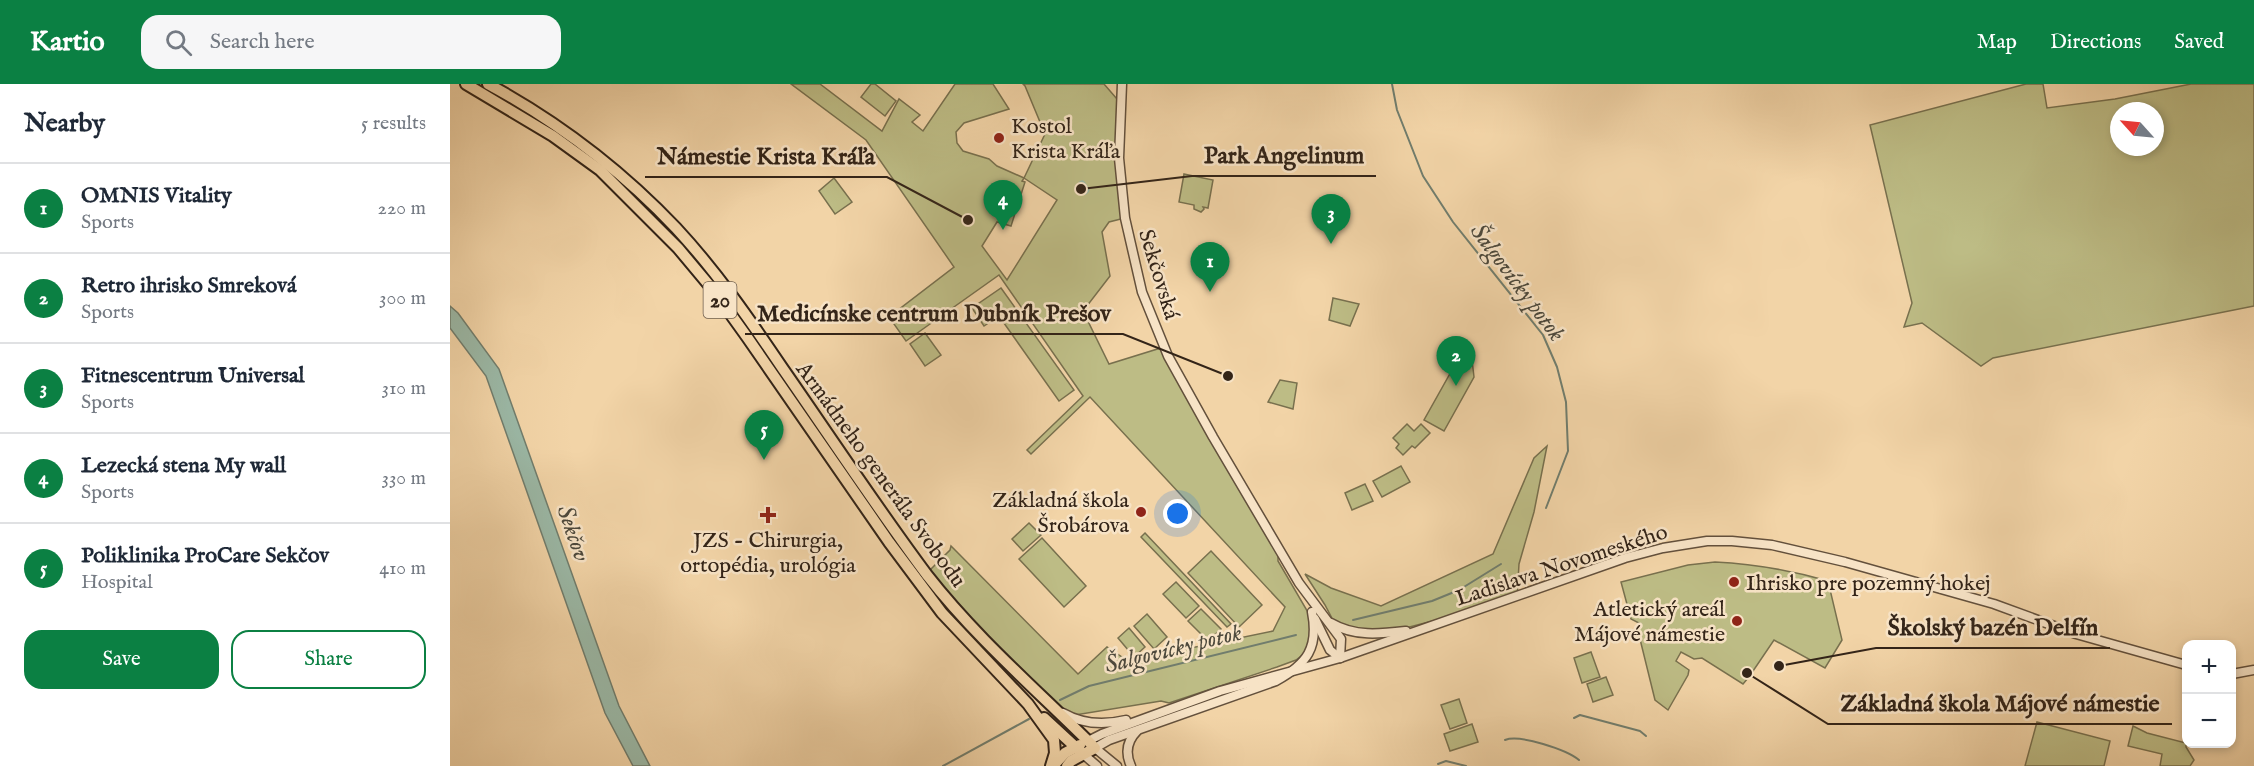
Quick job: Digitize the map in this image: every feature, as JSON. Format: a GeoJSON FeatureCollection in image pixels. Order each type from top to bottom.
{"type":"FeatureCollection","features":[{"type":"Feature","properties":{"kind":"main road","name":"Armádneho generála Svobodu"},"geometry":{"type":"LineString","coordinates":[[466,84],[547,131],[600,170],[667,236],[721,300],[889,542],[942,613],[1028,704],[1054,740],[1055,753],[1052,766]]}},
{"type":"Feature","properties":{"kind":"main road","name":"Armádneho generála Svobodu"},"geometry":{"type":"LineString","coordinates":[[488,84],[554,124],[618,172],[687,241],[723,284],[929,576],[963,619],[1052,708],[1092,744]]}},
{"type":"Feature","properties":{"kind":"main road"},"geometry":{"type":"LineString","coordinates":[[1028,704],[1080,751]]}},
{"type":"Feature","properties":{"kind":"main road"},"geometry":{"type":"LineString","coordinates":[[1067,766],[1080,751],[1092,744]]}},
{"type":"Feature","properties":{"kind":"main road"},"geometry":{"type":"LineString","coordinates":[[1052,766],[1065,753],[1080,751]]}},
{"type":"Feature","properties":{"kind":"street","name":"Sekčovská"},"geometry":{"type":"LineString","coordinates":[[1122,84],[1119,158],[1125,218],[1142,292],[1168,356],[1299,583],[1330,650],[1340,658]]}},
{"type":"Feature","properties":{"kind":"street","name":"Ladislava Novomeského"},"geometry":{"type":"LineString","coordinates":[[1092,744],[1102,734],[1170,709],[1275,675],[1291,673],[1340,658],[1644,553],[1707,541],[1772,545],[1845,562],[2004,607],[2086,637],[2182,664]]}},
{"type":"Feature","properties":{"kind":"street","name":"Sekčovská"},"geometry":{"type":"LineString","coordinates":[[1299,583],[1341,639],[1340,658]]}},
{"type":"Feature","properties":{"kind":"street","name":"Sekčovská"},"geometry":{"type":"LineString","coordinates":[[1291,673],[1312,647],[1315,632],[1311,610]]}},
{"type":"Feature","properties":{"kind":"street"},"geometry":{"type":"LineString","coordinates":[[1326,619],[1338,627],[1357,633],[1377,634],[1430,626]]}},
{"type":"Feature","properties":{"kind":"street"},"geometry":{"type":"LineString","coordinates":[[2236,673],[2254,670]]}},
{"type":"Feature","properties":{"kind":"street","name":"Ladislava Novomeského"},"geometry":{"type":"LineString","coordinates":[[1092,744],[1224,701],[1291,673]]}},
{"type":"Feature","properties":{"kind":"street"},"geometry":{"type":"LineString","coordinates":[[1052,708],[1069,717],[1100,723],[1116,722],[1170,709]]}},
{"type":"Feature","properties":{"kind":"street"},"geometry":{"type":"LineString","coordinates":[[1131,766],[1127,752],[1129,742],[1140,729]]}},
{"type":"Feature","properties":{"kind":"street","name":"Armádneho generála Svobodu"},"geometry":{"type":"LineString","coordinates":[[1092,744],[1117,766]]}},
{"type":"Feature","properties":{"kind":"street"},"geometry":{"type":"LineString","coordinates":[[1080,751],[1097,766]]}},
{"type":"Feature","properties":{"kind":"shaded area"},"geometry":{"type":"Polygon","coordinates":[[[791,84],[820,84],[882,131],[899,99],[920,115],[912,122],[923,131],[955,84],[993,84],[1009,109],[964,123],[956,132],[957,143],[963,151],[989,159],[997,166],[1024,178],[1045,134],[1023,84],[1104,84],[1117,99],[1116,157],[1125,218],[1109,222],[1102,232],[1110,276],[1083,311],[1109,364],[1164,347],[1278,547],[1278,561],[1309,614],[1312,639],[1305,653],[1296,660],[1277,667],[1169,703],[1161,701],[1075,715],[1048,704],[928,572],[950,550],[951,546],[1078,674],[1107,647],[1128,661],[1273,631],[1285,607],[1090,397],[1031,454],[1027,450],[1083,396],[999,275],[906,341],[889,317],[954,267],[866,140],[791,84]],[[1024,178],[1022,181],[1025,182],[1011,226],[997,222],[982,246],[1007,280],[1057,200],[1024,178]]]}},
{"type":"Feature","properties":{"kind":"shaded area"},"geometry":{"type":"Polygon","coordinates":[[[871,84],[875,84],[896,101],[885,116],[861,97],[871,84]]]}},
{"type":"Feature","properties":{"kind":"shaded area"},"geometry":{"type":"Polygon","coordinates":[[[2026,84],[2043,84],[2047,108],[2115,99],[2191,84],[2254,84],[2254,306],[1993,358],[1981,366],[1922,323],[1904,327],[1912,303],[1870,125],[2026,84]]]}},
{"type":"Feature","properties":{"kind":"shaded area"},"geometry":{"type":"Polygon","coordinates":[[[1184,174],[1213,180],[1208,208],[1203,207],[1201,212],[1194,209],[1194,205],[1179,202],[1184,174]]]}},
{"type":"Feature","properties":{"kind":"shaded area"},"geometry":{"type":"Polygon","coordinates":[[[834,178],[852,202],[835,214],[819,191],[834,178]]]}},
{"type":"Feature","properties":{"kind":"shaded area"},"geometry":{"type":"Polygon","coordinates":[[[1001,288],[1074,390],[1059,401],[999,316],[984,326],[972,308],[1001,288]]]}},
{"type":"Feature","properties":{"kind":"shaded area"},"geometry":{"type":"Polygon","coordinates":[[[1333,298],[1359,304],[1350,326],[1329,320],[1333,298]]]}},
{"type":"Feature","properties":{"kind":"shaded area"},"geometry":{"type":"Polygon","coordinates":[[[450,306],[458,313],[499,369],[619,706],[650,766],[633,766],[605,713],[486,376],[450,328],[450,306]]]}},
{"type":"Feature","properties":{"kind":"shaded area"},"geometry":{"type":"Polygon","coordinates":[[[925,333],[941,355],[925,366],[910,344],[925,333]]]}},
{"type":"Feature","properties":{"kind":"shaded area"},"geometry":{"type":"Polygon","coordinates":[[[1461,354],[1472,360],[1474,377],[1444,431],[1424,420],[1461,354]]]}},
{"type":"Feature","properties":{"kind":"shaded area"},"geometry":{"type":"Polygon","coordinates":[[[1280,380],[1297,383],[1293,409],[1268,402],[1280,380]]]}},
{"type":"Feature","properties":{"kind":"shaded area"},"geometry":{"type":"Polygon","coordinates":[[[1407,424],[1414,431],[1421,424],[1430,433],[1415,448],[1412,446],[1403,455],[1396,448],[1399,444],[1393,438],[1407,424]]]}},
{"type":"Feature","properties":{"kind":"shaded area"},"geometry":{"type":"Polygon","coordinates":[[[1547,446],[1534,512],[1519,564],[1517,599],[1398,630],[1364,632],[1335,624],[1305,574],[1331,588],[1381,606],[1493,554],[1534,458],[1547,446]]]}},
{"type":"Feature","properties":{"kind":"shaded area"},"geometry":{"type":"Polygon","coordinates":[[[1401,466],[1410,482],[1382,497],[1373,481],[1401,466]]]}},
{"type":"Feature","properties":{"kind":"shaded area"},"geometry":{"type":"Polygon","coordinates":[[[1365,484],[1373,501],[1352,510],[1345,493],[1365,484]]]}},
{"type":"Feature","properties":{"kind":"shaded area"},"geometry":{"type":"Polygon","coordinates":[[[1029,523],[1041,535],[1023,551],[1012,539],[1029,523]]]}},
{"type":"Feature","properties":{"kind":"shaded area"},"geometry":{"type":"Polygon","coordinates":[[[1145,533],[1231,624],[1227,627],[1141,537],[1145,533]]]}},
{"type":"Feature","properties":{"kind":"shaded area"},"geometry":{"type":"Polygon","coordinates":[[[1042,538],[1086,586],[1064,607],[1019,559],[1042,538]]]}},
{"type":"Feature","properties":{"kind":"shaded area"},"geometry":{"type":"Polygon","coordinates":[[[1211,551],[1262,605],[1239,627],[1188,573],[1211,551]]]}},
{"type":"Feature","properties":{"kind":"shaded area","name":"Atletický areál Májové námestie"},"geometry":{"type":"Polygon","coordinates":[[[1715,562],[1772,568],[1828,581],[1842,640],[1825,668],[1774,640],[1751,674],[1746,676],[1748,678],[1743,684],[1702,658],[1694,659],[1681,652],[1676,661],[1689,670],[1688,675],[1668,710],[1655,700],[1638,631],[1641,624],[1631,619],[1621,582],[1688,565],[1715,562]]]}},
{"type":"Feature","properties":{"kind":"shaded area"},"geometry":{"type":"Polygon","coordinates":[[[1176,582],[1199,606],[1186,618],[1163,594],[1176,582]]]}},
{"type":"Feature","properties":{"kind":"shaded area"},"geometry":{"type":"Polygon","coordinates":[[[1201,609],[1221,629],[1208,641],[1188,621],[1201,609]]]}},
{"type":"Feature","properties":{"kind":"shaded area"},"geometry":{"type":"Polygon","coordinates":[[[1147,614],[1167,637],[1154,649],[1134,626],[1147,614]]]}},
{"type":"Feature","properties":{"kind":"shaded area"},"geometry":{"type":"Polygon","coordinates":[[[1129,628],[1145,647],[1134,657],[1118,638],[1129,628]]]}},
{"type":"Feature","properties":{"kind":"shaded area"},"geometry":{"type":"Polygon","coordinates":[[[1591,652],[1600,677],[1582,683],[1574,658],[1591,652]]]}},
{"type":"Feature","properties":{"kind":"shaded area"},"geometry":{"type":"Polygon","coordinates":[[[1606,677],[1613,695],[1593,702],[1587,684],[1606,677]]]}},
{"type":"Feature","properties":{"kind":"shaded area"},"geometry":{"type":"Polygon","coordinates":[[[1459,699],[1467,723],[1450,729],[1441,705],[1459,699]]]}},
{"type":"Feature","properties":{"kind":"shaded area"},"geometry":{"type":"Polygon","coordinates":[[[2037,722],[2110,741],[2104,766],[2025,766],[2037,722]]]}},
{"type":"Feature","properties":{"kind":"shaded area"},"geometry":{"type":"Polygon","coordinates":[[[1472,724],[1478,742],[1450,751],[1444,734],[1472,724]]]}},
{"type":"Feature","properties":{"kind":"shaded area"},"geometry":{"type":"Polygon","coordinates":[[[2133,726],[2147,733],[2182,742],[2182,748],[2187,748],[2194,760],[2190,766],[2160,766],[2162,754],[2128,746],[2133,726]]]}},
{"type":"Feature","properties":{"kind":"waterway","name":"Šalgovícky potok"},"geometry":{"type":"LineString","coordinates":[[1392,84],[1397,110],[1423,176],[1453,222],[1543,335],[1557,367],[1566,402],[1568,451],[1546,508]]}},
{"type":"Feature","properties":{"kind":"waterway"},"geometry":{"type":"LineString","coordinates":[[1082,184],[1085,191]]}},
{"type":"Feature","properties":{"kind":"waterway","name":"Šalgovícky potok"},"geometry":{"type":"LineString","coordinates":[[1353,620],[1432,601],[1459,590],[1501,564]]}},
{"type":"Feature","properties":{"kind":"waterway","name":"Šalgovícky potok"},"geometry":{"type":"LineString","coordinates":[[1060,700],[1089,686],[1296,635]]}},
{"type":"Feature","properties":{"kind":"waterway"},"geometry":{"type":"LineString","coordinates":[[1574,718],[1580,715],[1640,731],[1646,736]]}},
{"type":"Feature","properties":{"kind":"waterway","name":"Šalgovícky potok"},"geometry":{"type":"LineString","coordinates":[[943,766],[1029,719]]}},
{"type":"Feature","properties":{"kind":"waterway"},"geometry":{"type":"LineString","coordinates":[[1505,740],[1532,741],[1579,760]]}},
{"type":"Feature","properties":{"kind":"waterway"},"geometry":{"type":"LineString","coordinates":[[1438,764],[1446,761],[1466,766]]}},
{"type":"Feature","properties":{"kind":"place","name":"Kostol Krista Kráľa"},"geometry":{"type":"Point","coordinates":[999,138]}},
{"type":"Feature","properties":{"kind":"place","name":"Park Angelinum"},"geometry":{"type":"Point","coordinates":[1081,189]}},
{"type":"Feature","properties":{"kind":"place","name":"Námestie Krista Kráľa"},"geometry":{"type":"Point","coordinates":[968,220]}},
{"type":"Feature","properties":{"kind":"place","name":"Lezecká stena My wall"},"geometry":{"type":"Point","coordinates":[1003,230]}},
{"type":"Feature","properties":{"kind":"place","name":"Fitnescentrum Universal"},"geometry":{"type":"Point","coordinates":[1331,244]}},
{"type":"Feature","properties":{"kind":"place","name":"OMNIS Vitality"},"geometry":{"type":"Point","coordinates":[1210,292]}},
{"type":"Feature","properties":{"kind":"place","name":"Medicínske centrum Dubník Prešov"},"geometry":{"type":"Point","coordinates":[1228,376]}},
{"type":"Feature","properties":{"kind":"place","name":"Retro ihrisko Smreková"},"geometry":{"type":"Point","coordinates":[1456,386]}},
{"type":"Feature","properties":{"kind":"place","name":"Poliklinika ProCare Sekčov"},"geometry":{"type":"Point","coordinates":[764,460]}},
{"type":"Feature","properties":{"kind":"place","name":"Základná škola Šrobárova"},"geometry":{"type":"Point","coordinates":[1141,512]}},
{"type":"Feature","properties":{"kind":"place","name":"JZS - Chirurgia, ortopédia, urológia"},"geometry":{"type":"Point","coordinates":[768,515]}},
{"type":"Feature","properties":{"kind":"place","name":"Ihrisko pre pozemný hokej"},"geometry":{"type":"Point","coordinates":[1734,582]}},
{"type":"Feature","properties":{"kind":"place","name":"Atletický areál Májové námestie"},"geometry":{"type":"Point","coordinates":[1737,621]}},
{"type":"Feature","properties":{"kind":"place","name":"Školský bazén Delfín"},"geometry":{"type":"Point","coordinates":[1779,666]}},
{"type":"Feature","properties":{"kind":"place","name":"Základná škola Májové námestie"},"geometry":{"type":"Point","coordinates":[1747,673]}},
{"type":"Feature","properties":{"kind":"water label","name":"Sekčov"},"geometry":{"type":"Point","coordinates":[574,533]}}]}
